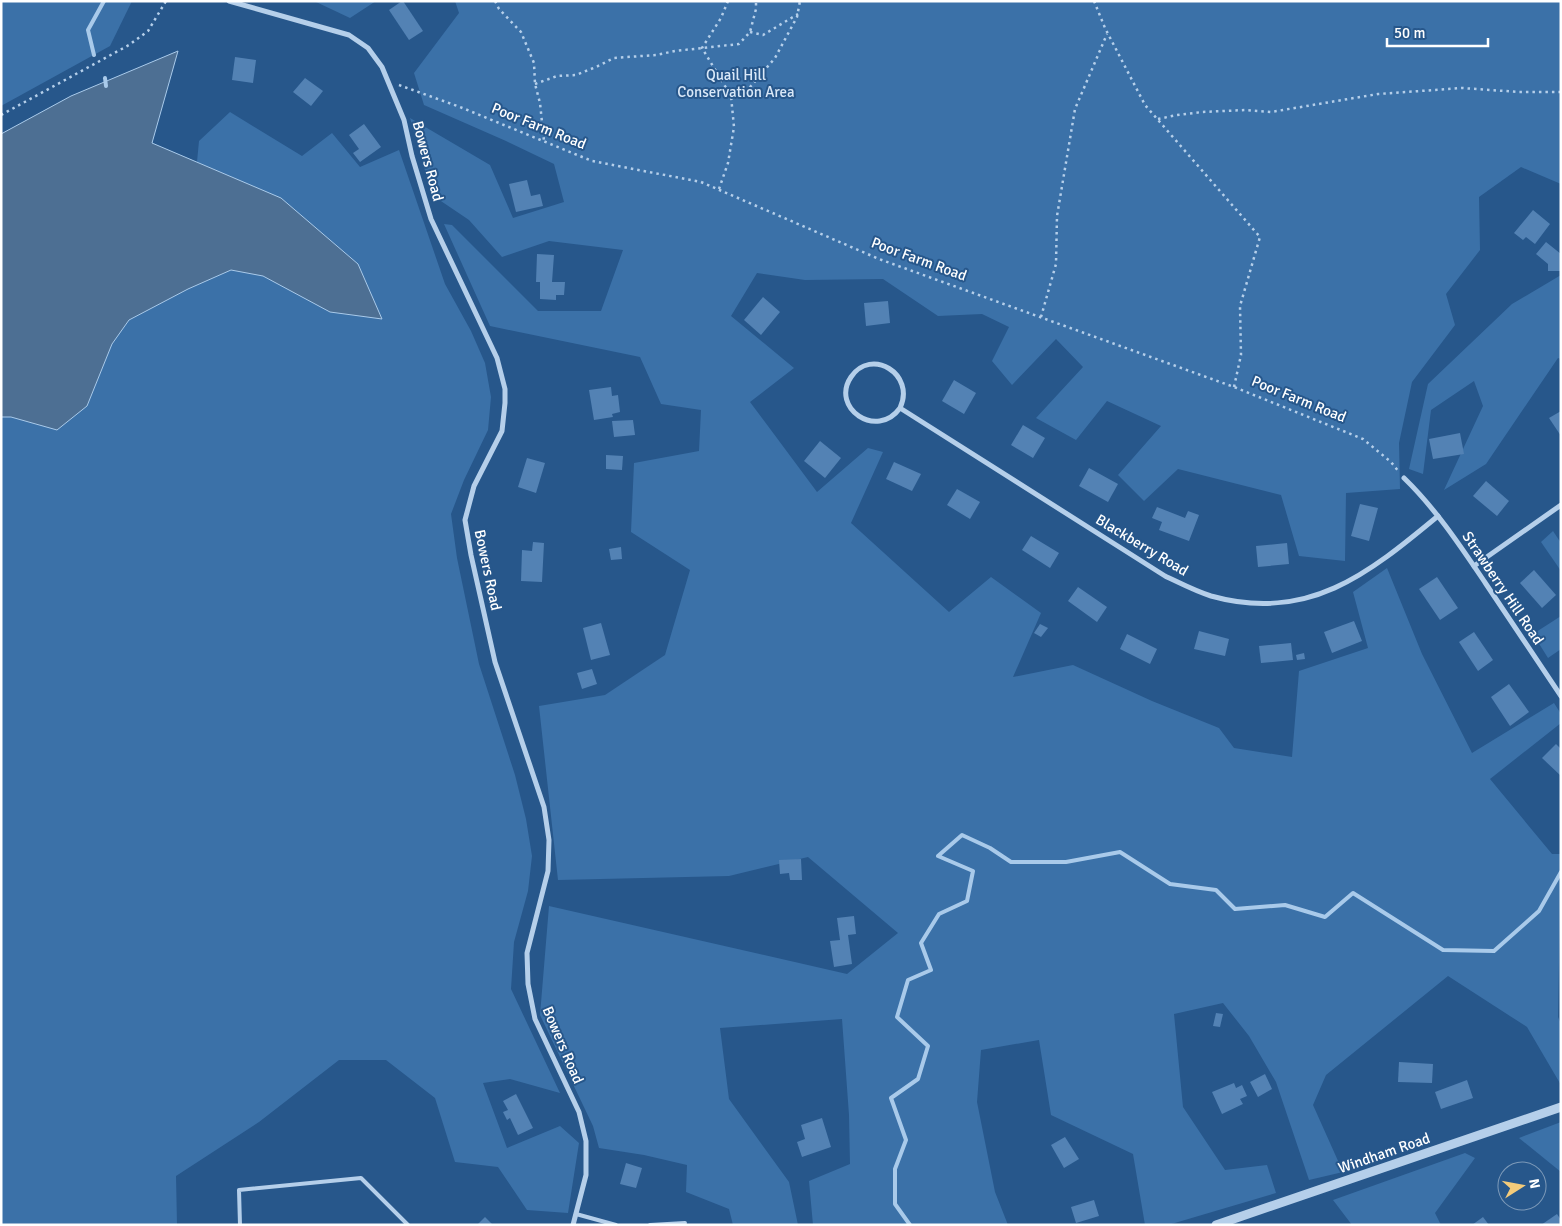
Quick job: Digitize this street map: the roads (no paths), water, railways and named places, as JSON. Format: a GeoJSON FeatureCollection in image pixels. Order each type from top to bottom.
{"type":"FeatureCollection","features":[{"type":"Feature","properties":{"kind":"street","name":"Bowers Road"},"geometry":{"type":"LineString","coordinates":[[229,1],[350,35],[368,48],[382,67],[404,120],[412,156],[431,219],[497,358],[505,389],[502,431],[474,486],[465,520],[495,662],[544,807],[549,840],[548,871],[527,953],[528,984],[535,1019],[578,1112],[586,1141],[586,1175],[572,1225]]}},
{"type":"Feature","properties":{"kind":"street"},"geometry":{"type":"LineString","coordinates":[[870,364],[890,368],[900,379],[903,388],[900,408],[889,418],[880,422],[860,418],[848,402],[846,392],[850,378],[857,370],[870,364]]}},
{"type":"Feature","properties":{"kind":"street","name":"Blackberry Road"},"geometry":{"type":"LineString","coordinates":[[900,408],[1165,576],[1195,590],[1225,599],[1271,604],[1305,600],[1323,594],[1361,574],[1399,549],[1438,516]]}},
{"type":"Feature","properties":{"kind":"street","name":"Strawberry Hill Road"},"geometry":{"type":"LineString","coordinates":[[1404,478],[1422,495],[1438,516],[1474,566],[1561,696]]}},
{"type":"Feature","properties":{"kind":"street"},"geometry":{"type":"LineString","coordinates":[[1474,566],[1561,505]]}},
{"type":"Feature","properties":{"kind":"street","name":"Windham Road"},"geometry":{"type":"LineString","coordinates":[[1216,1225],[1561,1107]]}},
{"type":"Feature","properties":{"kind":"lane"},"geometry":{"type":"LineString","coordinates":[[240,1225],[239,1190],[361,1178],[408,1225]]}},
{"type":"Feature","properties":{"kind":"lane"},"geometry":{"type":"LineString","coordinates":[[576,1214],[616,1225]]}},
{"type":"Feature","properties":{"kind":"lane"},"geometry":{"type":"LineString","coordinates":[[650,1225],[685,1223]]}},
{"type":"Feature","properties":{"kind":"waterway"},"geometry":{"type":"LineString","coordinates":[[94,55],[88,30],[104,1]]}},
{"type":"Feature","properties":{"kind":"waterway"},"geometry":{"type":"LineString","coordinates":[[105,78],[106,86]]}},
{"type":"Feature","properties":{"kind":"waterway"},"geometry":{"type":"LineString","coordinates":[[910,1225],[895,1204],[895,1169],[906,1140],[891,1098],[918,1079],[928,1046],[897,1017],[908,980],[931,970],[921,943],[939,914],[967,901],[973,871],[938,856],[962,835],[990,848],[1011,862],[1066,862],[1120,852],[1170,884],[1216,890],[1235,909],[1285,905],[1325,917],[1353,893],[1443,950],[1494,951],[1539,911],[1561,872]]}},
{"type":"Feature","properties":{"kind":"park label","name":"Quail Hill Conservation Area"},"geometry":{"type":"Point","coordinates":[736,84]}}]}
